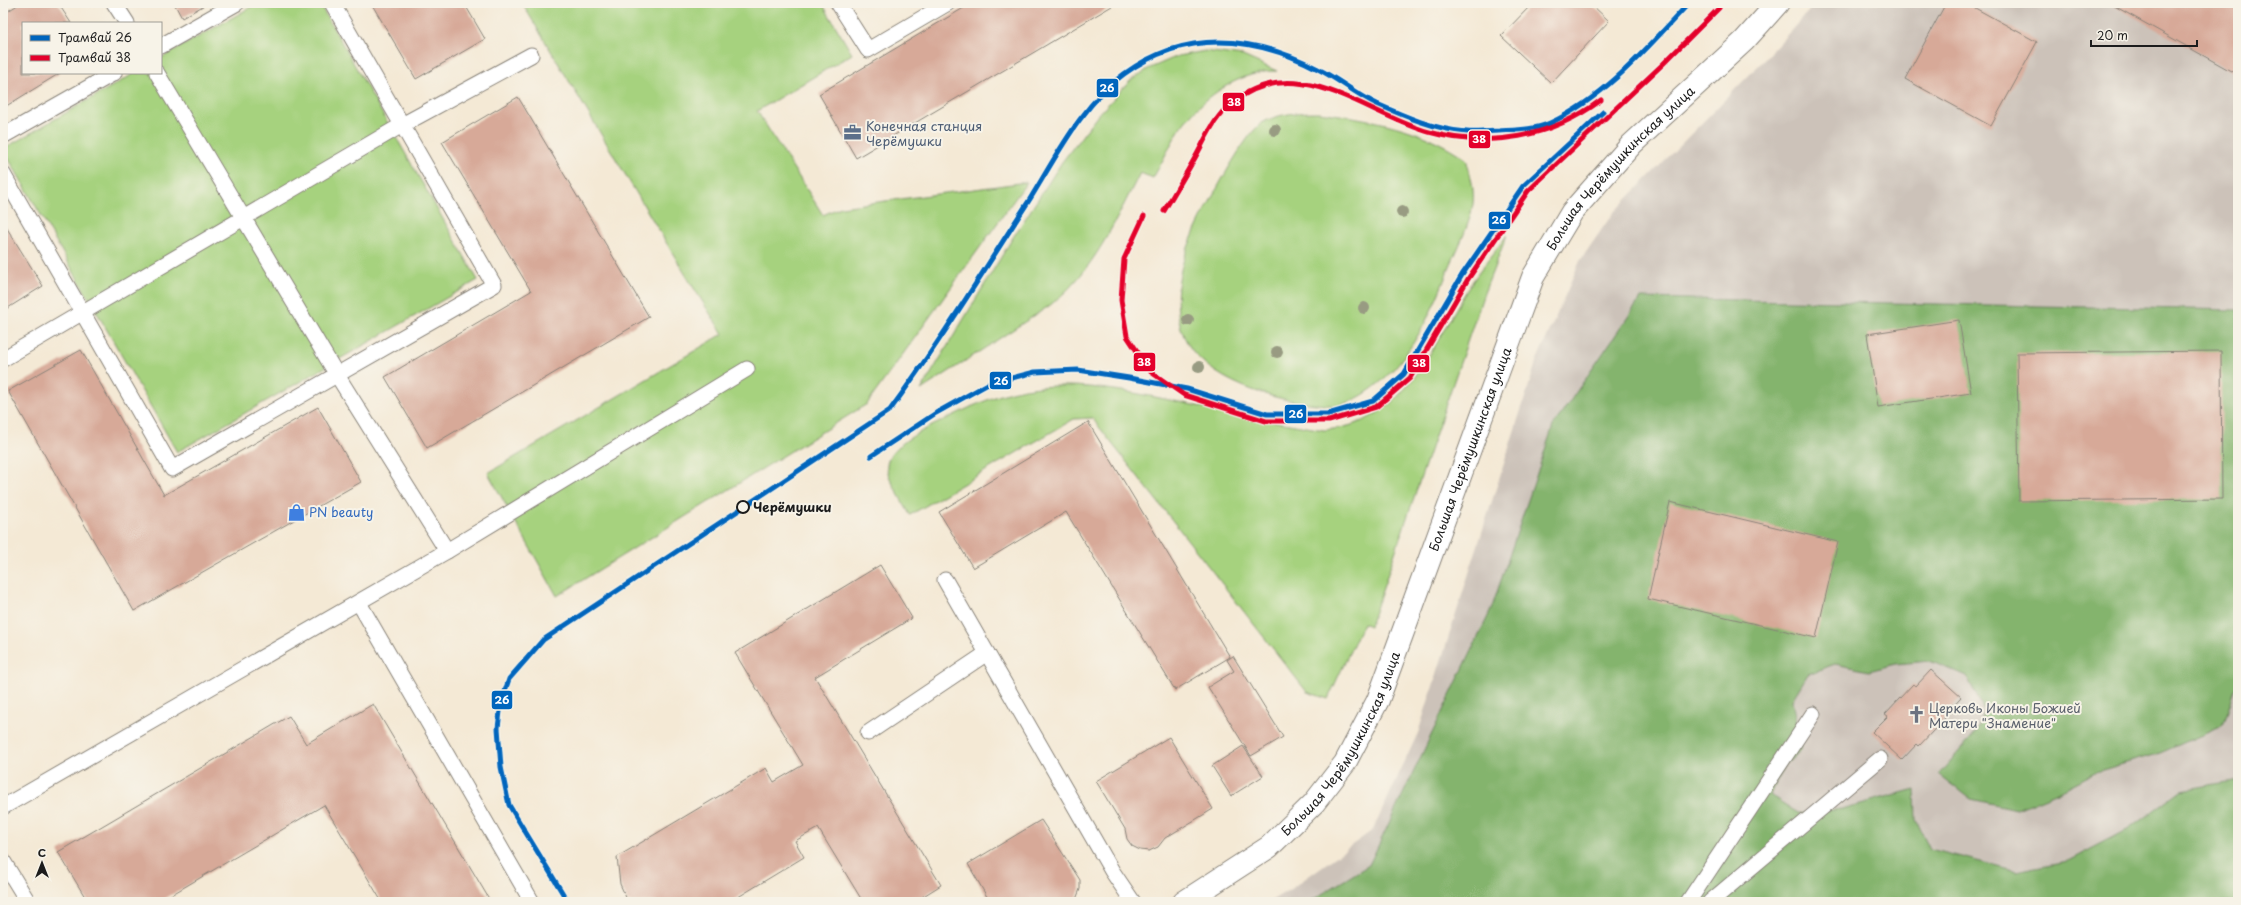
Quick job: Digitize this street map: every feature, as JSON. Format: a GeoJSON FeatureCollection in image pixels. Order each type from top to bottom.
{"type":"FeatureCollection","features":[{"type":"Feature","properties":{"kind":"street","name":"Большая Черёмушкинская улица"},"geometry":{"type":"LineString","coordinates":[[1184,902],[1269,847],[1314,803],[1345,763],[1378,700],[1533,277],[1572,212],[1632,144],[1744,41],[1778,3]]}},
{"type":"Feature","properties":{"kind":"lane"},"geometry":{"type":"LineString","coordinates":[[114,3],[126,22]]}},
{"type":"Feature","properties":{"kind":"lane"},"geometry":{"type":"LineString","coordinates":[[162,45],[236,3]]}},
{"type":"Feature","properties":{"kind":"lane"},"geometry":{"type":"LineString","coordinates":[[3,174],[172,469],[494,286],[332,3]]}},
{"type":"Feature","properties":{"kind":"lane"},"geometry":{"type":"LineString","coordinates":[[838,3],[868,50],[948,3]]}},
{"type":"Feature","properties":{"kind":"lane"},"geometry":{"type":"LineString","coordinates":[[3,359],[82,311],[402,125],[531,55]]}},
{"type":"Feature","properties":{"kind":"lane"},"geometry":{"type":"LineString","coordinates":[[3,136],[112,74]]}},
{"type":"Feature","properties":{"kind":"lane"},"geometry":{"type":"LineString","coordinates":[[158,74],[244,216],[337,375],[447,551]]}},
{"type":"Feature","properties":{"kind":"lane"},"geometry":{"type":"LineString","coordinates":[[3,807],[447,551],[747,369]]}},
{"type":"Feature","properties":{"kind":"lane"},"geometry":{"type":"LineString","coordinates":[[945,580],[1112,871],[1133,902]]}},
{"type":"Feature","properties":{"kind":"lane"},"geometry":{"type":"LineString","coordinates":[[359,602],[532,902]]}},
{"type":"Feature","properties":{"kind":"lane"},"geometry":{"type":"LineString","coordinates":[[868,733],[987,653]]}},
{"type":"Feature","properties":{"kind":"lane"},"geometry":{"type":"LineString","coordinates":[[1688,902],[1813,714]]}},
{"type":"Feature","properties":{"kind":"lane"},"geometry":{"type":"LineString","coordinates":[[1710,902],[1880,759]]}},
{"type":"Feature","properties":{"kind":"lane"},"geometry":{"type":"LineString","coordinates":[[3,861],[28,902]]}},
{"type":"Feature","properties":{"kind":"shaded area"},"geometry":{"type":"Polygon","coordinates":[[[1816,3],[2238,3],[2238,902],[1269,902],[1292,888],[1373,830],[1418,733],[1537,360],[1580,261],[1613,213],[1764,60],[1816,3]]]}},
{"type":"Feature","properties":{"kind":"green space"},"geometry":{"type":"Polygon","coordinates":[[[258,3],[319,3],[478,280],[177,452],[3,149],[133,74],[162,74],[162,57],[258,3]]]}},
{"type":"Feature","properties":{"kind":"green space"},"geometry":{"type":"Polygon","coordinates":[[[522,3],[822,3],[852,54],[757,111],[823,215],[841,207],[1027,182],[867,404],[557,596],[488,473],[723,334],[690,282],[522,3]]]}},
{"type":"Feature","properties":{"kind":"green space"},"geometry":{"type":"Polygon","coordinates":[[[1205,51],[1243,56],[1277,71],[1264,72],[1240,79],[1207,99],[1189,117],[1174,138],[1153,178],[1140,173],[1102,245],[1079,278],[1049,306],[921,390],[1012,239],[1062,162],[1098,115],[1130,81],[1148,69],[1178,56],[1205,51]]]}},
{"type":"Feature","properties":{"kind":"green space"},"geometry":{"type":"Polygon","coordinates":[[[1305,112],[1319,112],[1396,126],[1414,132],[1449,148],[1466,159],[1472,182],[1473,193],[1473,204],[1465,231],[1433,307],[1416,339],[1394,369],[1381,382],[1366,393],[1338,405],[1307,403],[1271,396],[1233,382],[1215,372],[1200,359],[1188,345],[1181,328],[1178,310],[1177,293],[1180,276],[1190,243],[1217,188],[1249,136],[1262,123],[1275,117],[1305,112]]]}},
{"type":"Feature","properties":{"kind":"green space"},"geometry":{"type":"Polygon","coordinates":[[[1507,235],[1484,293],[1370,626],[1363,623],[1328,699],[1307,692],[1092,418],[1074,419],[910,515],[888,474],[888,462],[891,455],[897,448],[913,436],[982,402],[1011,392],[1033,388],[1079,386],[1102,388],[1324,430],[1350,425],[1373,416],[1392,402],[1408,385],[1436,344],[1471,283],[1507,235]]]}},
{"type":"Feature","properties":{"kind":"green space"},"geometry":{"type":"Polygon","coordinates":[[[1641,298],[2238,310],[2238,687],[2235,689],[2223,726],[2160,753],[2096,772],[2058,792],[2017,809],[1971,799],[1939,774],[1976,732],[1984,710],[1967,677],[1930,661],[1895,664],[1869,671],[1835,664],[1808,674],[1792,700],[1801,750],[1784,766],[1770,795],[1798,813],[1842,809],[1915,789],[1916,820],[1930,849],[2016,871],[2068,861],[2129,829],[2181,790],[2238,780],[2238,902],[1309,902],[1369,865],[1491,610],[1553,426],[1641,298]]]}},
{"type":"Feature","properties":{"kind":"building"},"geometry":{"type":"Polygon","coordinates":[[[21,3],[58,3],[70,22],[22,22],[22,74],[58,74],[3,108],[3,14],[21,3]]]}},
{"type":"Feature","properties":{"kind":"building"},"geometry":{"type":"Polygon","coordinates":[[[174,3],[208,3],[182,18],[174,3]]]}},
{"type":"Feature","properties":{"kind":"building"},"geometry":{"type":"Polygon","coordinates":[[[371,3],[464,3],[485,39],[416,79],[371,3]]]}},
{"type":"Feature","properties":{"kind":"building"},"geometry":{"type":"Polygon","coordinates":[[[972,3],[1117,3],[856,158],[819,94],[972,3]]]}},
{"type":"Feature","properties":{"kind":"building"},"geometry":{"type":"Polygon","coordinates":[[[1533,3],[1590,3],[1609,21],[1551,83],[1501,36],[1533,3]]]}},
{"type":"Feature","properties":{"kind":"building"},"geometry":{"type":"Polygon","coordinates":[[[1946,3],[1966,3],[2037,42],[1991,126],[1905,79],[1946,3]]]}},
{"type":"Feature","properties":{"kind":"building"},"geometry":{"type":"Polygon","coordinates":[[[2109,3],[2238,3],[2238,75],[2109,3]]]}},
{"type":"Feature","properties":{"kind":"building"},"geometry":{"type":"Polygon","coordinates":[[[518,97],[649,317],[427,448],[385,377],[531,291],[442,142],[518,97]]]}},
{"type":"Feature","properties":{"kind":"building"},"geometry":{"type":"Polygon","coordinates":[[[3,222],[43,286],[3,311],[3,222]]]}},
{"type":"Feature","properties":{"kind":"building"},"geometry":{"type":"Polygon","coordinates":[[[1959,320],[1971,393],[1878,407],[1867,334],[1959,320]]]}},
{"type":"Feature","properties":{"kind":"building"},"geometry":{"type":"Polygon","coordinates":[[[81,350],[164,495],[318,407],[361,482],[134,611],[8,391],[81,350]]]}},
{"type":"Feature","properties":{"kind":"building"},"geometry":{"type":"Polygon","coordinates":[[[2221,351],[2222,499],[2019,501],[2017,353],[2221,351]]]}},
{"type":"Feature","properties":{"kind":"building"},"geometry":{"type":"Polygon","coordinates":[[[1088,422],[1230,657],[1175,690],[1066,512],[973,568],[939,512],[1088,422]]]}},
{"type":"Feature","properties":{"kind":"building"},"geometry":{"type":"Polygon","coordinates":[[[1670,502],[1838,542],[1816,638],[1648,599],[1670,502]]]}},
{"type":"Feature","properties":{"kind":"building"},"geometry":{"type":"Polygon","coordinates":[[[880,565],[912,618],[815,677],[941,885],[914,902],[863,902],[818,828],[795,841],[804,857],[730,902],[628,902],[620,884],[617,857],[766,768],[774,782],[803,765],[735,653],[880,565]]]}},
{"type":"Feature","properties":{"kind":"building"},"geometry":{"type":"Polygon","coordinates":[[[1233,656],[1283,737],[1251,756],[1208,687],[1234,671],[1227,660],[1233,656]]]}},
{"type":"Feature","properties":{"kind":"building","name":"Церковь Иконы Божией Матери \"Знамение\""},"geometry":{"type":"Polygon","coordinates":[[[1931,670],[1961,697],[1945,714],[1947,716],[1919,746],[1917,744],[1902,760],[1872,732],[1888,716],[1885,714],[1913,684],[1916,686],[1931,670]]]}},
{"type":"Feature","properties":{"kind":"building"},"geometry":{"type":"Polygon","coordinates":[[[373,704],[491,902],[382,902],[324,805],[159,902],[88,902],[58,852],[289,716],[306,744],[373,704]]]}},
{"type":"Feature","properties":{"kind":"building"},"geometry":{"type":"Polygon","coordinates":[[[1169,737],[1213,809],[1165,838],[1158,847],[1149,851],[1140,850],[1132,846],[1127,839],[1125,829],[1096,781],[1169,737]]]}},
{"type":"Feature","properties":{"kind":"building"},"geometry":{"type":"Polygon","coordinates":[[[1243,746],[1263,776],[1231,796],[1212,766],[1243,746]]]}},
{"type":"Feature","properties":{"kind":"building"},"geometry":{"type":"Polygon","coordinates":[[[1041,820],[1080,880],[1080,889],[1077,897],[1072,902],[990,902],[968,864],[1041,820]]]}},
{"type":"Feature","properties":{"kind":"tram line","name":"26"},"geometry":{"type":"LineString","coordinates":[[568,902],[509,805],[501,767],[498,728],[501,703],[509,679],[543,640],[890,410],[962,306],[1071,132],[1083,115],[1109,86],[1147,59],[1171,49],[1195,44],[1220,42],[1244,44],[1269,49],[1293,58],[1318,69],[1377,104],[1409,118],[1432,125],[1455,131],[1471,132],[1525,129],[1550,123],[1590,99],[1625,70],[1689,3]]}},
{"type":"Feature","properties":{"kind":"tram line","name":"38"},"geometry":{"type":"LineString","coordinates":[[1144,216],[1124,259],[1121,300],[1127,336],[1151,372],[1184,395],[1266,421],[1329,421],[1376,407],[1410,378],[1468,279],[1528,191],[1663,64],[1719,8]]}},
{"type":"Feature","properties":{"kind":"tram line","name":"38"},"geometry":{"type":"LineString","coordinates":[[1164,211],[1211,128],[1221,114],[1232,103],[1257,88],[1281,83],[1306,84],[1331,91],[1429,132],[1452,137],[1474,139],[1497,139],[1541,131],[1582,113],[1601,100]]}},
{"type":"Feature","properties":{"kind":"tram line","name":"26"},"geometry":{"type":"LineString","coordinates":[[871,456],[936,413],[988,384],[1035,372],[1078,370],[1129,378],[1187,389],[1267,414],[1328,414],[1373,401],[1404,374],[1462,275],[1523,186],[1603,112]]}},
{"type":"Feature","properties":{"kind":"place","name":"Конечная станция Черёмушки"},"geometry":{"type":"Point","coordinates":[853,133]}},
{"type":"Feature","properties":{"kind":"place","name":"Черёмушки"},"geometry":{"type":"Point","coordinates":[743,507]}},
{"type":"Feature","properties":{"kind":"place","name":"PN beauty"},"geometry":{"type":"Point","coordinates":[296,512]}},
{"type":"Feature","properties":{"kind":"place","name":"Церковь Иконы Божией Матери \"Знамение\""},"geometry":{"type":"Point","coordinates":[1916,715]}}]}
